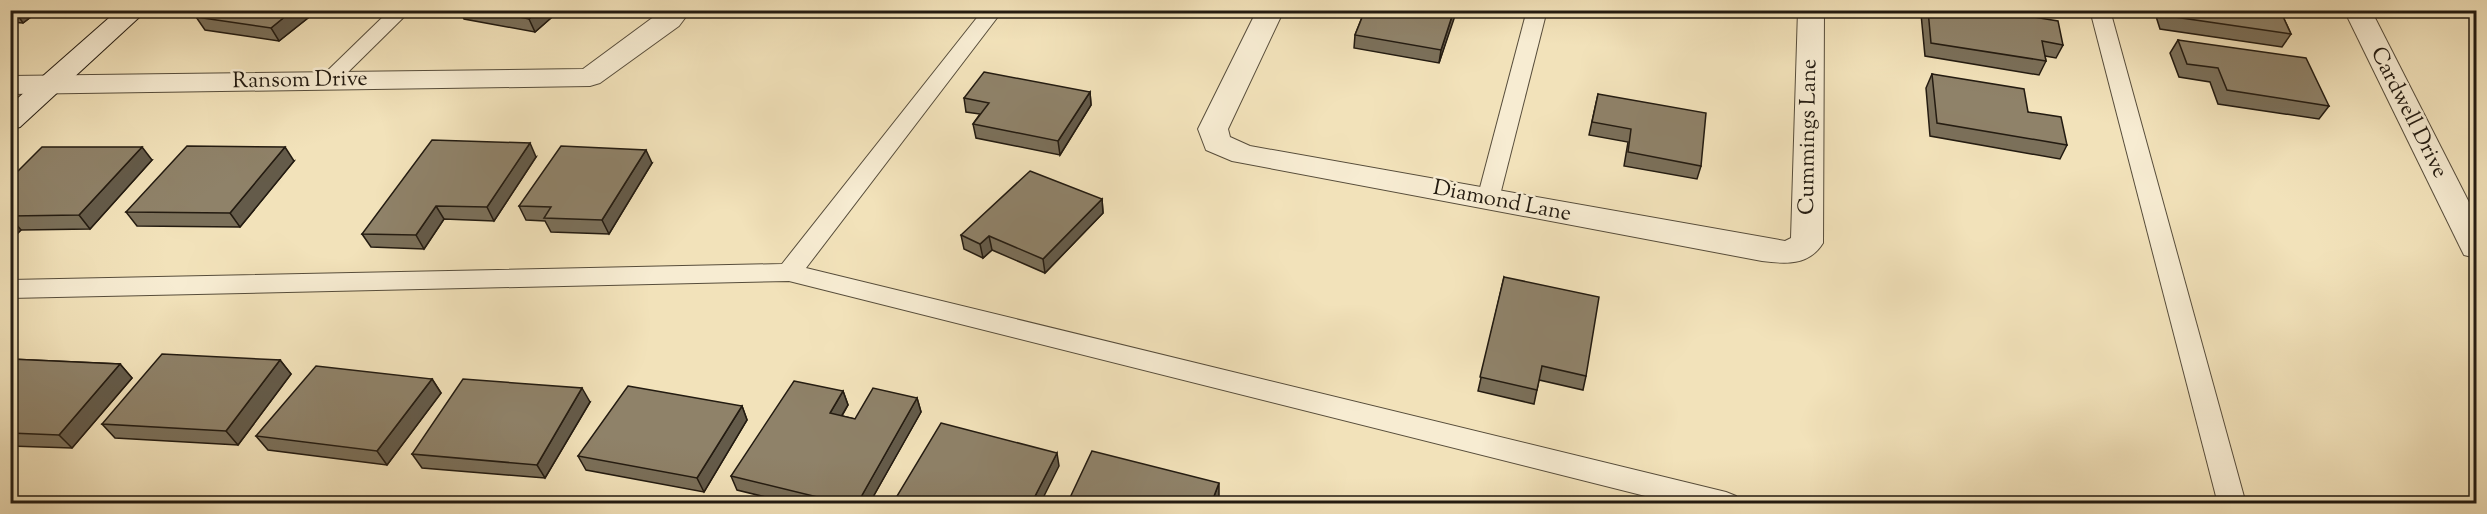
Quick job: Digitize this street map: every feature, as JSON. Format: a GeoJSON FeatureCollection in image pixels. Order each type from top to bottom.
{"type":"FeatureCollection","features":[{"type":"Feature","properties":{"kind":"street"},"geometry":{"type":"LineString","coordinates":[[10,121],[134,10]]}},
{"type":"Feature","properties":{"kind":"street","name":"Ransom Drive"},"geometry":{"type":"LineString","coordinates":[[10,85],[590,77],[669,20],[678,10]]}},
{"type":"Feature","properties":{"kind":"street","name":"Diamond Lane"},"geometry":{"type":"LineString","coordinates":[[1271,10],[1213,129],[1217,143],[1243,154],[1762,250],[1790,252]]}},
{"type":"Feature","properties":{"kind":"street","name":"Cummings Lane"},"geometry":{"type":"LineString","coordinates":[[1790,252],[1807,243],[1811,10]]}},
{"type":"Feature","properties":{"kind":"street","name":"Cardwell Drive"},"geometry":{"type":"LineString","coordinates":[[2356,10],[2476,247]]}},
{"type":"Feature","properties":{"kind":"lane"},"geometry":{"type":"LineString","coordinates":[[329,80],[402,10]]}},
{"type":"Feature","properties":{"kind":"lane"},"geometry":{"type":"LineString","coordinates":[[789,272],[994,10]]}},
{"type":"Feature","properties":{"kind":"lane"},"geometry":{"type":"LineString","coordinates":[[1488,199],[1537,10]]}},
{"type":"Feature","properties":{"kind":"lane"},"geometry":{"type":"LineString","coordinates":[[2100,10],[2232,504]]}},
{"type":"Feature","properties":{"kind":"lane"},"geometry":{"type":"LineString","coordinates":[[10,289],[789,272],[1726,504]]}},
{"type":"Feature","properties":{"kind":"building"},"geometry":{"type":"Polygon","coordinates":[[[205,10],[293,10],[271,28],[196,17],[205,10]]]}},
{"type":"Feature","properties":{"kind":"building"},"geometry":{"type":"Polygon","coordinates":[[[485,10],[539,10],[529,19],[485,10]]]}},
{"type":"Feature","properties":{"kind":"building"},"geometry":{"type":"Polygon","coordinates":[[[1365,10],[1454,10],[1441,50],[1355,35],[1365,10]]]}},
{"type":"Feature","properties":{"kind":"building"},"geometry":{"type":"Polygon","coordinates":[[[1928,10],[1989,10],[2058,21],[2063,45],[2042,41],[2046,61],[1931,43],[1928,10]]]}},
{"type":"Feature","properties":{"kind":"building"},"geometry":{"type":"Polygon","coordinates":[[[2166,10],[2280,10],[2291,34],[2168,16],[2166,10]]]}},
{"type":"Feature","properties":{"kind":"building"},"geometry":{"type":"Polygon","coordinates":[[[2178,40],[2306,58],[2329,106],[2227,90],[2218,68],[2187,64],[2178,40]]]}},
{"type":"Feature","properties":{"kind":"building"},"geometry":{"type":"Polygon","coordinates":[[[984,72],[1090,92],[1058,141],[973,124],[989,103],[964,98],[984,72]]]}},
{"type":"Feature","properties":{"kind":"building"},"geometry":{"type":"Polygon","coordinates":[[[1932,74],[2024,89],[2028,112],[2061,117],[2067,145],[1937,123],[1932,74]]]}},
{"type":"Feature","properties":{"kind":"building"},"geometry":{"type":"Polygon","coordinates":[[[1598,94],[1706,113],[1701,166],[1628,152],[1631,129],[1592,122],[1598,94]]]}},
{"type":"Feature","properties":{"kind":"building"},"geometry":{"type":"Polygon","coordinates":[[[432,140],[530,143],[487,207],[436,206],[416,235],[362,234],[432,140]]]}},
{"type":"Feature","properties":{"kind":"building"},"geometry":{"type":"Polygon","coordinates":[[[187,146],[285,147],[230,213],[126,212],[187,146]]]}},
{"type":"Feature","properties":{"kind":"building"},"geometry":{"type":"Polygon","coordinates":[[[561,146],[646,150],[602,220],[544,218],[551,207],[519,206],[561,146]]]}},
{"type":"Feature","properties":{"kind":"building"},"geometry":{"type":"Polygon","coordinates":[[[42,147],[142,147],[79,215],[10,216],[10,179],[42,147]]]}},
{"type":"Feature","properties":{"kind":"building"},"geometry":{"type":"Polygon","coordinates":[[[1030,171],[1102,199],[1043,259],[989,236],[980,244],[961,235],[1030,171]]]}},
{"type":"Feature","properties":{"kind":"building"},"geometry":{"type":"Polygon","coordinates":[[[1504,277],[1599,297],[1586,376],[1542,366],[1537,390],[1480,377],[1504,277]]]}},
{"type":"Feature","properties":{"kind":"building"},"geometry":{"type":"Polygon","coordinates":[[[162,354],[280,360],[226,431],[102,424],[162,354]]]}},
{"type":"Feature","properties":{"kind":"building"},"geometry":{"type":"Polygon","coordinates":[[[10,359],[120,364],[59,435],[10,433],[10,359]]]}},
{"type":"Feature","properties":{"kind":"building"},"geometry":{"type":"Polygon","coordinates":[[[316,366],[432,379],[377,451],[256,436],[316,366]]]}},
{"type":"Feature","properties":{"kind":"building"},"geometry":{"type":"Polygon","coordinates":[[[463,379],[582,388],[537,465],[412,454],[463,379]]]}},
{"type":"Feature","properties":{"kind":"building"},"geometry":{"type":"Polygon","coordinates":[[[794,381],[843,391],[830,413],[855,419],[873,388],[917,398],[857,504],[846,504],[731,476],[794,381]]]}},
{"type":"Feature","properties":{"kind":"building"},"geometry":{"type":"Polygon","coordinates":[[[628,386],[742,406],[697,478],[578,456],[628,386]]]}},
{"type":"Feature","properties":{"kind":"building"},"geometry":{"type":"Polygon","coordinates":[[[941,423],[1057,453],[1031,504],[902,504],[894,501],[941,423]]]}},
{"type":"Feature","properties":{"kind":"building"},"geometry":{"type":"Polygon","coordinates":[[[1092,451],[1219,483],[1211,504],[1067,504],[1092,451]]]}},
{"type":"Feature","properties":{"kind":"building"},"geometry":{"type":"Polygon","coordinates":[[[1251,500],[1265,504],[1249,504],[1251,500]]]}}]}
